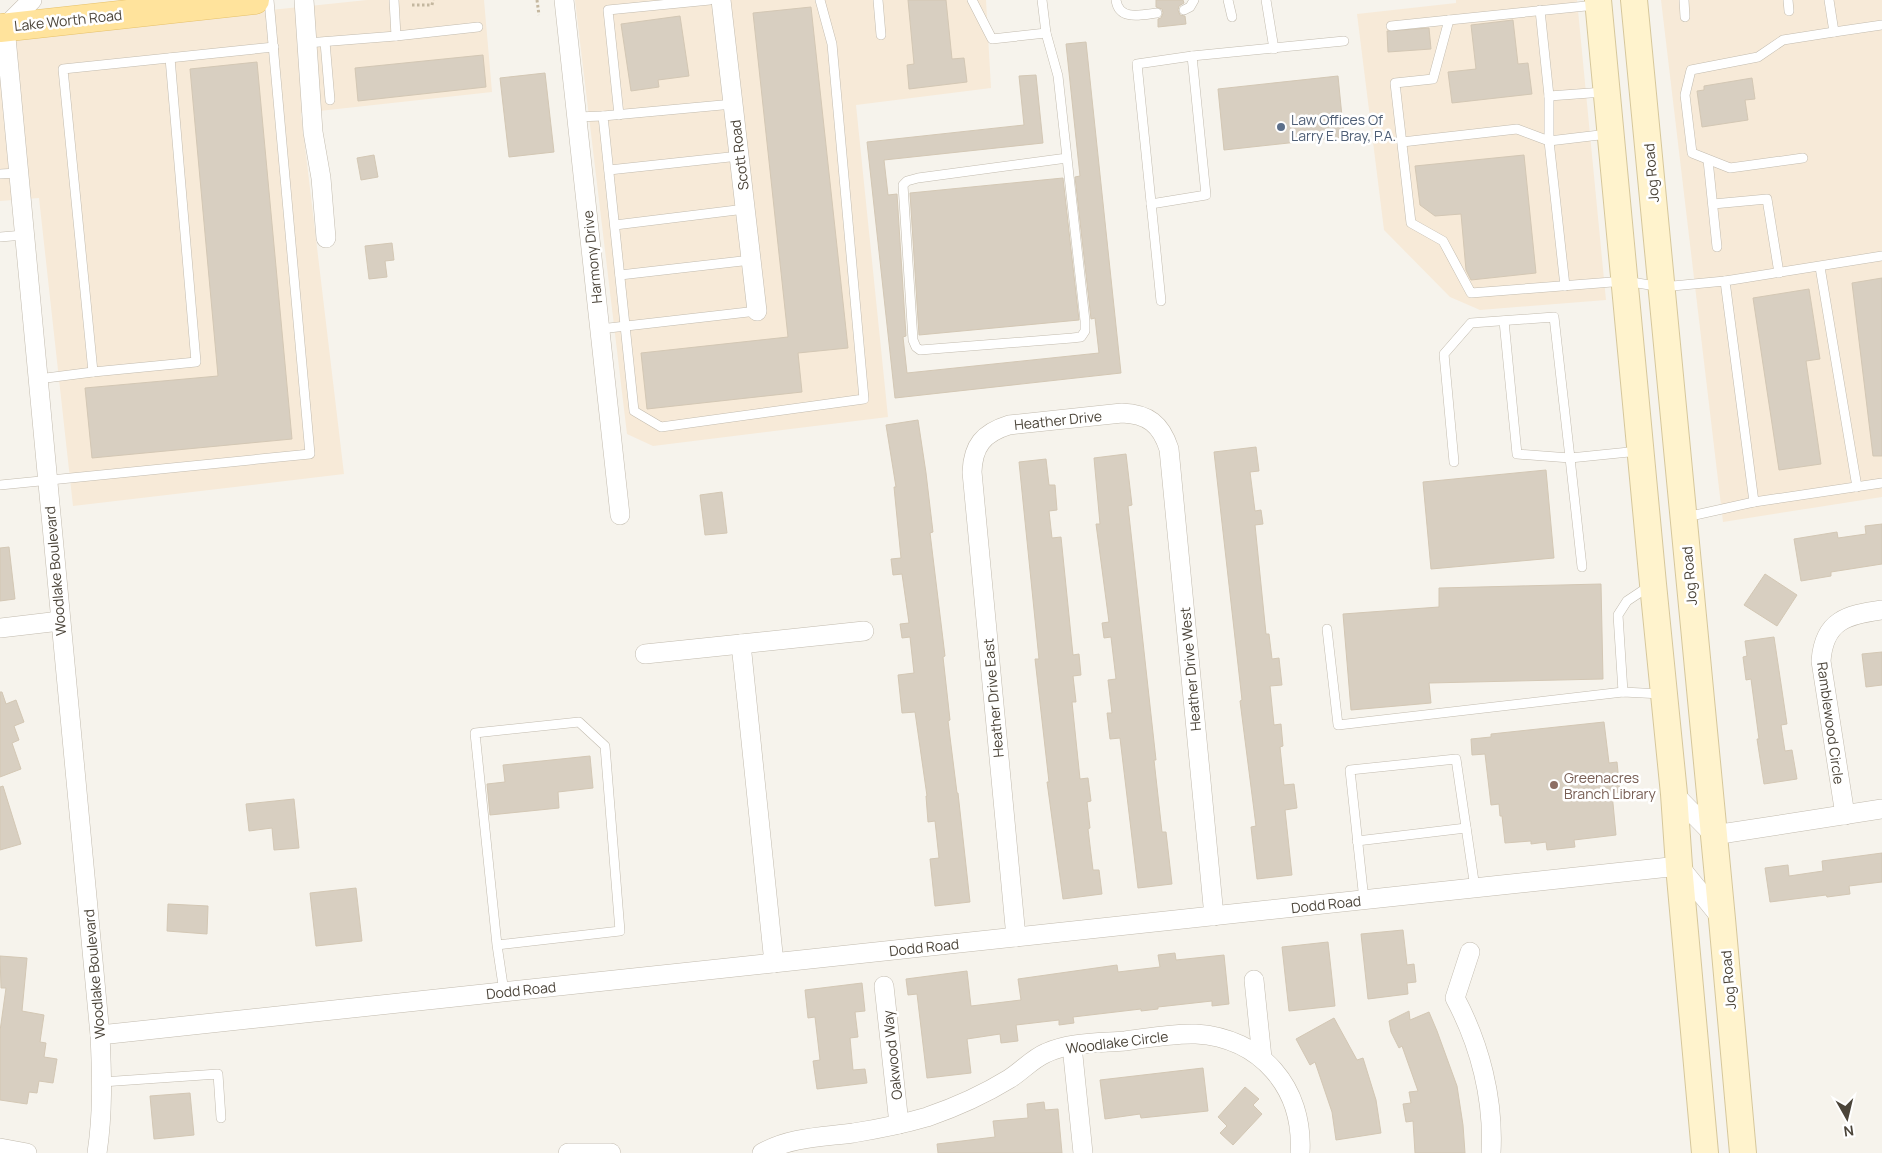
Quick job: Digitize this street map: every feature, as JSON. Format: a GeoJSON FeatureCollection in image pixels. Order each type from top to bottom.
{"type":"FeatureCollection","features":[{"type":"Feature","properties":{"kind":"main road","name":"Lake Worth Road"},"geometry":{"type":"LineString","coordinates":[[2,28],[255,0]]}},
{"type":"Feature","properties":{"kind":"main road","name":"Jog Road"},"geometry":{"type":"LineString","coordinates":[[1634,0],[1743,1153]]}},
{"type":"Feature","properties":{"kind":"main road"},"geometry":{"type":"LineString","coordinates":[[1598,2],[1665,694],[1705,1153]]}},
{"type":"Feature","properties":{"kind":"street"},"geometry":{"type":"LineString","coordinates":[[2,28],[32,0]]}},
{"type":"Feature","properties":{"kind":"street"},"geometry":{"type":"LineString","coordinates":[[304,0],[316,42],[313,132],[321,178],[326,238]]}},
{"type":"Feature","properties":{"kind":"street","name":"Harmony Drive"},"geometry":{"type":"LineString","coordinates":[[564,0],[620,514]]}},
{"type":"Feature","properties":{"kind":"street","name":"Scott Road"},"geometry":{"type":"LineString","coordinates":[[721,0],[757,311]]}},
{"type":"Feature","properties":{"kind":"street","name":"Woodlake Boulevard"},"geometry":{"type":"LineString","coordinates":[[2,28],[9,173],[24,235],[100,1035],[101,1127],[97,1153]]}},
{"type":"Feature","properties":{"kind":"street","name":"Heather Drive"},"geometry":{"type":"LineString","coordinates":[[972,460],[977,447],[985,437],[996,429],[1008,426],[1122,413],[1146,418],[1157,426]]}},
{"type":"Feature","properties":{"kind":"street","name":"Heather Drive West"},"geometry":{"type":"LineString","coordinates":[[1157,426],[1165,436],[1169,449],[1214,916]]}},
{"type":"Feature","properties":{"kind":"street","name":"Heather Drive East"},"geometry":{"type":"LineString","coordinates":[[972,460],[1016,937]]}},
{"type":"Feature","properties":{"kind":"street","name":"Ramblewood Circle"},"geometry":{"type":"LineString","coordinates":[[1845,815],[1822,661],[1822,648],[1827,636],[1835,625],[1846,618],[1882,610]]}},
{"type":"Feature","properties":{"kind":"street"},"geometry":{"type":"LineString","coordinates":[[0,628],[60,621]]}},
{"type":"Feature","properties":{"kind":"street"},"geometry":{"type":"LineString","coordinates":[[645,654],[864,631]]}},
{"type":"Feature","properties":{"kind":"street"},"geometry":{"type":"LineString","coordinates":[[741,644],[774,963]]}},
{"type":"Feature","properties":{"kind":"street"},"geometry":{"type":"LineString","coordinates":[[1674,794],[1714,835],[1882,810]]}},
{"type":"Feature","properties":{"kind":"street"},"geometry":{"type":"LineString","coordinates":[[1679,866],[1722,919]]}},
{"type":"Feature","properties":{"kind":"street","name":"Dodd Road"},"geometry":{"type":"LineString","coordinates":[[100,1035],[1679,866]]}},
{"type":"Feature","properties":{"kind":"street"},"geometry":{"type":"LineString","coordinates":[[1470,952],[1455,998],[1473,1037],[1481,1062],[1489,1100],[1491,1153]]}},
{"type":"Feature","properties":{"kind":"street"},"geometry":{"type":"LineString","coordinates":[[1254,980],[1262,1058]]}},
{"type":"Feature","properties":{"kind":"street","name":"Oakwood Way"},"geometry":{"type":"LineString","coordinates":[[884,986],[899,1124]]}},
{"type":"Feature","properties":{"kind":"street","name":"Woodlake Circle"},"geometry":{"type":"LineString","coordinates":[[762,1153],[794,1140],[855,1133],[899,1124],[964,1103],[985,1094],[1012,1078],[1046,1053],[1072,1046],[1196,1034],[1221,1037],[1234,1041],[1262,1058],[1275,1071],[1289,1092],[1298,1114],[1301,1140],[1300,1153]]}},
{"type":"Feature","properties":{"kind":"street"},"geometry":{"type":"LineString","coordinates":[[1072,1046],[1083,1153]]}},
{"type":"Feature","properties":{"kind":"street"},"geometry":{"type":"LineString","coordinates":[[0,1148],[27,1153]]}},
{"type":"Feature","properties":{"kind":"street"},"geometry":{"type":"LineString","coordinates":[[568,1153],[611,1153]]}},
{"type":"Feature","properties":{"kind":"lane"},"geometry":{"type":"LineString","coordinates":[[0,485],[310,454],[269,0]]}},
{"type":"Feature","properties":{"kind":"lane"},"geometry":{"type":"LineString","coordinates":[[394,0],[396,36]]}},
{"type":"Feature","properties":{"kind":"lane"},"geometry":{"type":"LineString","coordinates":[[619,115],[608,10],[710,0]]}},
{"type":"Feature","properties":{"kind":"lane"},"geometry":{"type":"LineString","coordinates":[[603,116],[634,411],[661,426],[864,399],[832,44],[820,0]]}},
{"type":"Feature","properties":{"kind":"lane"},"geometry":{"type":"LineString","coordinates":[[878,0],[881,35]]}},
{"type":"Feature","properties":{"kind":"lane"},"geometry":{"type":"LineString","coordinates":[[972,0],[992,39],[1046,34]]}},
{"type":"Feature","properties":{"kind":"lane"},"geometry":{"type":"LineString","coordinates":[[1042,0],[1046,34],[1058,76],[1086,321],[1084,331],[1081,336],[920,350],[916,347],[913,340],[903,185],[907,181],[918,178],[1067,158]]}},
{"type":"Feature","properties":{"kind":"lane"},"geometry":{"type":"LineString","coordinates":[[1116,0],[1117,6],[1123,13],[1131,16],[1157,13]]}},
{"type":"Feature","properties":{"kind":"lane"},"geometry":{"type":"LineString","coordinates":[[1184,10],[1190,8],[1194,0]]}},
{"type":"Feature","properties":{"kind":"lane"},"geometry":{"type":"LineString","coordinates":[[1228,0],[1232,17]]}},
{"type":"Feature","properties":{"kind":"lane"},"geometry":{"type":"LineString","coordinates":[[1266,0],[1274,49]]}},
{"type":"Feature","properties":{"kind":"lane"},"geometry":{"type":"LineString","coordinates":[[1684,0],[1685,16]]}},
{"type":"Feature","properties":{"kind":"lane"},"geometry":{"type":"LineString","coordinates":[[1788,0],[1789,11]]}},
{"type":"Feature","properties":{"kind":"lane"},"geometry":{"type":"LineString","coordinates":[[1829,0],[1834,32]]}},
{"type":"Feature","properties":{"kind":"lane"},"geometry":{"type":"LineString","coordinates":[[1391,26],[1598,2]]}},
{"type":"Feature","properties":{"kind":"lane"},"geometry":{"type":"LineString","coordinates":[[1540,10],[1549,96],[1549,141],[1566,286]]}},
{"type":"Feature","properties":{"kind":"lane"},"geometry":{"type":"LineString","coordinates":[[1449,20],[1433,79],[1395,83],[1411,223],[1443,241],[1471,293],[1625,281],[1662,287],[1779,273],[1882,256]]}},
{"type":"Feature","properties":{"kind":"lane"},"geometry":{"type":"LineString","coordinates":[[1802,158],[1730,168],[1692,153],[1685,95],[1691,70],[1758,58],[1783,40],[1882,25]]}},
{"type":"Feature","properties":{"kind":"lane"},"geometry":{"type":"LineString","coordinates":[[330,100],[316,42],[478,27]]}},
{"type":"Feature","properties":{"kind":"lane"},"geometry":{"type":"LineString","coordinates":[[1161,301],[1137,64],[1192,56],[1344,41]]}},
{"type":"Feature","properties":{"kind":"lane"},"geometry":{"type":"LineString","coordinates":[[94,372],[63,69],[274,47]]}},
{"type":"Feature","properties":{"kind":"lane"},"geometry":{"type":"LineString","coordinates":[[1152,204],[1206,195],[1192,56]]}},
{"type":"Feature","properties":{"kind":"lane"},"geometry":{"type":"LineString","coordinates":[[37,379],[196,362],[170,58]]}},
{"type":"Feature","properties":{"kind":"lane"},"geometry":{"type":"LineString","coordinates":[[1549,96],[1607,92]]}},
{"type":"Feature","properties":{"kind":"lane"},"geometry":{"type":"LineString","coordinates":[[576,117],[619,115],[733,104]]}},
{"type":"Feature","properties":{"kind":"lane"},"geometry":{"type":"LineString","coordinates":[[1402,142],[1517,129],[1549,141],[1611,134]]}},
{"type":"Feature","properties":{"kind":"lane"},"geometry":{"type":"LineString","coordinates":[[609,170],[739,156]]}},
{"type":"Feature","properties":{"kind":"lane"},"geometry":{"type":"LineString","coordinates":[[1708,160],[1718,247]]}},
{"type":"Feature","properties":{"kind":"lane"},"geometry":{"type":"LineString","coordinates":[[1713,204],[1767,199],[1779,273]]}},
{"type":"Feature","properties":{"kind":"lane"},"geometry":{"type":"LineString","coordinates":[[615,225],[745,209]]}},
{"type":"Feature","properties":{"kind":"lane"},"geometry":{"type":"LineString","coordinates":[[0,237],[24,235]]}},
{"type":"Feature","properties":{"kind":"lane"},"geometry":{"type":"LineString","coordinates":[[620,275],[751,260]]}},
{"type":"Feature","properties":{"kind":"lane"},"geometry":{"type":"LineString","coordinates":[[1820,266],[1856,487]]}},
{"type":"Feature","properties":{"kind":"lane"},"geometry":{"type":"LineString","coordinates":[[1724,280],[1754,502]]}},
{"type":"Feature","properties":{"kind":"lane"},"geometry":{"type":"LineString","coordinates":[[600,329],[757,311]]}},
{"type":"Feature","properties":{"kind":"lane"},"geometry":{"type":"LineString","coordinates":[[1454,462],[1444,354],[1471,323],[1554,317],[1582,567]]}},
{"type":"Feature","properties":{"kind":"lane"},"geometry":{"type":"LineString","coordinates":[[1504,321],[1517,454],[1570,458],[1642,451]]}},
{"type":"Feature","properties":{"kind":"lane"},"geometry":{"type":"LineString","coordinates":[[1683,518],[1754,502],[1882,482]]}},
{"type":"Feature","properties":{"kind":"lane"},"geometry":{"type":"LineString","coordinates":[[1623,692],[1618,615],[1627,601],[1653,584]]}},
{"type":"Feature","properties":{"kind":"lane"},"geometry":{"type":"LineString","coordinates":[[1327,629],[1338,725],[1623,692],[1665,694]]}},
{"type":"Feature","properties":{"kind":"lane"},"geometry":{"type":"LineString","coordinates":[[497,946],[620,931],[605,746],[579,722],[476,733],[497,946],[504,992]]}},
{"type":"Feature","properties":{"kind":"lane"},"geometry":{"type":"LineString","coordinates":[[1364,900],[1350,770],[1456,759],[1475,888]]}},
{"type":"Feature","properties":{"kind":"lane"},"geometry":{"type":"LineString","coordinates":[[1357,841],[1466,828]]}},
{"type":"Feature","properties":{"kind":"lane"},"geometry":{"type":"LineString","coordinates":[[102,1082],[218,1074],[221,1118]]}},
{"type":"Feature","properties":{"kind":"path"},"geometry":{"type":"LineString","coordinates":[[412,5],[432,4],[433,0]]}},
{"type":"Feature","properties":{"kind":"path"},"geometry":{"type":"LineString","coordinates":[[538,0],[539,15]]}},
{"type":"Feature","properties":{"kind":"shaded area"},"geometry":{"type":"Polygon","coordinates":[[[367,0],[484,0],[492,92],[301,113],[344,474],[73,506],[39,198],[0,201],[0,38],[367,0]]]}},
{"type":"Feature","properties":{"kind":"shaded area"},"geometry":{"type":"Polygon","coordinates":[[[575,0],[986,0],[991,88],[856,105],[888,417],[653,446],[627,434],[575,0]]]}},
{"type":"Feature","properties":{"kind":"shaded area"},"geometry":{"type":"Polygon","coordinates":[[[1456,0],[1577,0],[1606,300],[1480,310],[1450,297],[1384,230],[1357,14],[1456,3],[1456,0]]]}},
{"type":"Feature","properties":{"kind":"shaded area"},"geometry":{"type":"Polygon","coordinates":[[[1661,0],[1882,0],[1882,497],[1723,522],[1661,0]]]}},
{"type":"Feature","properties":{"kind":"building"},"geometry":{"type":"Polygon","coordinates":[[[908,0],[946,0],[952,59],[964,58],[967,82],[909,89],[907,65],[914,64],[908,0]]]}},
{"type":"Feature","properties":{"kind":"building"},"geometry":{"type":"Polygon","coordinates":[[[1156,0],[1183,0],[1184,3],[1179,6],[1178,10],[1180,15],[1185,16],[1186,24],[1158,27],[1158,19],[1161,18],[1163,13],[1162,9],[1156,7],[1156,0]]]}},
{"type":"Feature","properties":{"kind":"building"},"geometry":{"type":"Polygon","coordinates":[[[811,7],[848,348],[798,353],[802,392],[647,409],[641,353],[788,337],[753,13],[811,7]]]}},
{"type":"Feature","properties":{"kind":"building"},"geometry":{"type":"Polygon","coordinates":[[[680,16],[689,76],[658,80],[659,87],[631,91],[621,24],[680,16]]]}},
{"type":"Feature","properties":{"kind":"building"},"geometry":{"type":"Polygon","coordinates":[[[1513,20],[1518,64],[1528,63],[1532,94],[1452,103],[1448,72],[1476,69],[1471,25],[1513,20]]]}},
{"type":"Feature","properties":{"kind":"building"},"geometry":{"type":"Polygon","coordinates":[[[1429,28],[1431,49],[1388,52],[1387,31],[1429,28]]]}},
{"type":"Feature","properties":{"kind":"building"},"geometry":{"type":"Polygon","coordinates":[[[1086,42],[1121,373],[895,398],[867,142],[1024,125],[1019,76],[1036,75],[1043,143],[884,160],[888,195],[897,194],[906,336],[903,337],[907,373],[1099,353],[1095,318],[1091,319],[1075,177],[1080,176],[1066,44],[1086,42]]]}},
{"type":"Feature","properties":{"kind":"building"},"geometry":{"type":"Polygon","coordinates":[[[483,55],[486,87],[358,101],[355,68],[483,55]]]}},
{"type":"Feature","properties":{"kind":"building"},"geometry":{"type":"Polygon","coordinates":[[[257,62],[292,439],[92,458],[85,388],[218,376],[190,69],[257,62]]]}},
{"type":"Feature","properties":{"kind":"building"},"geometry":{"type":"Polygon","coordinates":[[[545,73],[554,152],[509,157],[500,78],[545,73]]]}},
{"type":"Feature","properties":{"kind":"building"},"geometry":{"type":"Polygon","coordinates":[[[1338,76],[1344,137],[1224,150],[1218,89],[1338,76]]]}},
{"type":"Feature","properties":{"kind":"building"},"geometry":{"type":"Polygon","coordinates":[[[1752,78],[1755,99],[1745,100],[1748,120],[1702,127],[1697,91],[1704,90],[1704,86],[1752,78]]]}},
{"type":"Feature","properties":{"kind":"building"},"geometry":{"type":"Polygon","coordinates":[[[374,155],[378,177],[361,180],[357,158],[374,155]]]}},
{"type":"Feature","properties":{"kind":"building"},"geometry":{"type":"Polygon","coordinates":[[[1524,155],[1536,273],[1471,280],[1466,270],[1461,214],[1435,216],[1420,205],[1415,166],[1524,155]]]}},
{"type":"Feature","properties":{"kind":"building"},"geometry":{"type":"Polygon","coordinates":[[[1063,178],[1079,320],[919,335],[910,193],[1063,178]]]}},
{"type":"Feature","properties":{"kind":"building"},"geometry":{"type":"Polygon","coordinates":[[[392,243],[394,260],[385,261],[387,277],[369,279],[365,246],[392,243]]]}},
{"type":"Feature","properties":{"kind":"building"},"geometry":{"type":"Polygon","coordinates":[[[1882,278],[1882,456],[1873,456],[1852,283],[1882,278]]]}},
{"type":"Feature","properties":{"kind":"building"},"geometry":{"type":"Polygon","coordinates":[[[1809,289],[1820,359],[1806,361],[1821,464],[1779,470],[1753,298],[1809,289]]]}},
{"type":"Feature","properties":{"kind":"building"},"geometry":{"type":"Polygon","coordinates":[[[918,420],[933,532],[930,533],[945,656],[943,657],[950,720],[948,721],[970,902],[935,906],[930,859],[939,858],[935,821],[928,822],[927,796],[915,712],[902,713],[898,675],[914,673],[910,637],[902,638],[900,624],[909,623],[902,574],[893,575],[891,559],[901,558],[894,487],[896,487],[886,425],[918,420]]]}},
{"type":"Feature","properties":{"kind":"building"},"geometry":{"type":"Polygon","coordinates":[[[1256,447],[1259,471],[1250,472],[1255,511],[1261,510],[1263,524],[1255,525],[1266,634],[1269,634],[1272,659],[1279,658],[1282,685],[1270,686],[1274,725],[1281,724],[1283,746],[1280,747],[1284,785],[1294,784],[1297,808],[1285,810],[1292,875],[1257,879],[1251,827],[1256,826],[1240,701],[1242,700],[1214,452],[1256,447]]]}},
{"type":"Feature","properties":{"kind":"building"},"geometry":{"type":"Polygon","coordinates":[[[1126,454],[1132,505],[1128,506],[1156,760],[1154,760],[1162,832],[1166,832],[1172,884],[1138,888],[1120,738],[1110,739],[1107,713],[1112,713],[1108,680],[1116,679],[1111,637],[1104,638],[1102,623],[1109,622],[1096,524],[1100,524],[1094,458],[1126,454]]]}},
{"type":"Feature","properties":{"kind":"building"},"geometry":{"type":"Polygon","coordinates":[[[1046,459],[1049,485],[1055,485],[1057,510],[1049,511],[1052,538],[1061,537],[1073,655],[1079,654],[1081,675],[1073,676],[1076,702],[1072,702],[1080,779],[1088,778],[1091,801],[1087,802],[1093,870],[1099,870],[1102,894],[1063,899],[1047,782],[1049,782],[1035,659],[1039,659],[1019,462],[1046,459]]]}},
{"type":"Feature","properties":{"kind":"building"},"geometry":{"type":"Polygon","coordinates":[[[1546,470],[1554,558],[1431,569],[1423,482],[1546,470]]]}},
{"type":"Feature","properties":{"kind":"building"},"geometry":{"type":"Polygon","coordinates":[[[722,492],[727,533],[705,535],[700,495],[722,492]]]}},
{"type":"Feature","properties":{"kind":"building"},"geometry":{"type":"Polygon","coordinates":[[[1882,524],[1882,564],[1831,572],[1831,576],[1801,581],[1794,539],[1837,532],[1838,538],[1866,534],[1865,526],[1882,524]]]}},
{"type":"Feature","properties":{"kind":"building"},"geometry":{"type":"Polygon","coordinates":[[[9,547],[15,599],[0,601],[0,548],[9,547]]]}},
{"type":"Feature","properties":{"kind":"building"},"geometry":{"type":"Polygon","coordinates":[[[1765,574],[1797,595],[1777,626],[1744,605],[1765,574]]]}},
{"type":"Feature","properties":{"kind":"building"},"geometry":{"type":"Polygon","coordinates":[[[1601,584],[1603,679],[1429,683],[1431,703],[1351,710],[1343,614],[1439,607],[1439,588],[1601,584]]]}},
{"type":"Feature","properties":{"kind":"building"},"geometry":{"type":"Polygon","coordinates":[[[1774,637],[1787,724],[1781,725],[1785,751],[1792,750],[1797,779],[1764,784],[1751,679],[1746,680],[1743,657],[1747,656],[1745,641],[1774,637]]]}},
{"type":"Feature","properties":{"kind":"building"},"geometry":{"type":"Polygon","coordinates":[[[1882,652],[1882,685],[1866,687],[1862,654],[1882,652]]]}},
{"type":"Feature","properties":{"kind":"building"},"geometry":{"type":"Polygon","coordinates":[[[0,692],[2,692],[6,704],[16,700],[24,722],[14,726],[19,740],[12,743],[21,769],[0,777],[0,692]]]}},
{"type":"Feature","properties":{"kind":"building","name":"Greenacres Branch Library"},"geometry":{"type":"Polygon","coordinates":[[[1604,722],[1609,763],[1617,762],[1620,792],[1612,793],[1616,835],[1574,840],[1575,847],[1547,850],[1546,842],[1531,844],[1531,841],[1505,843],[1499,804],[1491,805],[1485,754],[1472,755],[1471,739],[1491,737],[1491,734],[1604,722]]]}},
{"type":"Feature","properties":{"kind":"building"},"geometry":{"type":"Polygon","coordinates":[[[590,756],[593,788],[558,792],[559,808],[490,815],[487,784],[505,782],[503,765],[590,756]]]}},
{"type":"Feature","properties":{"kind":"building"},"geometry":{"type":"Polygon","coordinates":[[[3,786],[21,844],[0,850],[0,787],[3,786]]]}},
{"type":"Feature","properties":{"kind":"building"},"geometry":{"type":"Polygon","coordinates":[[[294,799],[299,848],[274,850],[272,828],[249,831],[246,804],[294,799]]]}},
{"type":"Feature","properties":{"kind":"building"},"geometry":{"type":"Polygon","coordinates":[[[1882,853],[1882,882],[1849,886],[1850,894],[1770,902],[1765,868],[1788,865],[1789,876],[1823,871],[1822,861],[1882,853]]]}},
{"type":"Feature","properties":{"kind":"building"},"geometry":{"type":"Polygon","coordinates":[[[356,888],[362,941],[316,946],[310,893],[356,888]]]}},
{"type":"Feature","properties":{"kind":"building"},"geometry":{"type":"Polygon","coordinates":[[[168,904],[208,906],[207,934],[167,931],[168,904]]]}},
{"type":"Feature","properties":{"kind":"building"},"geometry":{"type":"Polygon","coordinates":[[[1403,930],[1407,965],[1414,964],[1416,982],[1407,983],[1408,994],[1368,999],[1361,934],[1403,930]]]}},
{"type":"Feature","properties":{"kind":"building"},"geometry":{"type":"Polygon","coordinates":[[[1328,942],[1335,1006],[1289,1011],[1282,947],[1328,942]]]}},
{"type":"Feature","properties":{"kind":"building"},"geometry":{"type":"Polygon","coordinates":[[[1175,953],[1176,960],[1224,955],[1229,1004],[1212,1006],[1212,1001],[1158,1007],[1158,1009],[1141,1011],[1141,1009],[1073,1017],[1074,1023],[1059,1025],[1059,1020],[1016,1025],[1018,1041],[1001,1043],[1000,1034],[967,1039],[971,1073],[927,1078],[917,994],[908,995],[906,979],[967,971],[971,1006],[1021,1000],[1018,979],[1117,965],[1118,972],[1160,967],[1158,955],[1175,953]]]}},
{"type":"Feature","properties":{"kind":"building"},"geometry":{"type":"Polygon","coordinates":[[[0,956],[27,958],[22,1011],[44,1015],[40,1042],[46,1043],[44,1057],[57,1059],[53,1083],[39,1081],[37,1093],[29,1092],[27,1104],[0,1100],[0,1031],[6,988],[1,988],[0,956]]]}},
{"type":"Feature","properties":{"kind":"building"},"geometry":{"type":"Polygon","coordinates":[[[862,983],[865,1011],[855,1012],[858,1037],[850,1038],[853,1070],[865,1069],[867,1083],[817,1089],[813,1061],[820,1060],[815,1017],[808,1018],[805,990],[862,983]]]}},
{"type":"Feature","properties":{"kind":"building"},"geometry":{"type":"Polygon","coordinates":[[[1409,1011],[1410,1020],[1429,1012],[1437,1031],[1457,1086],[1465,1153],[1415,1153],[1413,1121],[1406,1122],[1403,1104],[1411,1103],[1409,1092],[1418,1091],[1402,1046],[1399,1048],[1391,1032],[1389,1021],[1409,1011]]]}},
{"type":"Feature","properties":{"kind":"building"},"geometry":{"type":"Polygon","coordinates":[[[1334,1018],[1357,1060],[1363,1058],[1376,1100],[1381,1133],[1336,1140],[1332,1112],[1315,1062],[1310,1065],[1296,1039],[1334,1018]]]}},
{"type":"Feature","properties":{"kind":"building"},"geometry":{"type":"Polygon","coordinates":[[[1203,1068],[1208,1111],[1141,1118],[1140,1114],[1105,1119],[1100,1080],[1203,1068]]]}},
{"type":"Feature","properties":{"kind":"building"},"geometry":{"type":"Polygon","coordinates":[[[1245,1087],[1259,1099],[1253,1105],[1262,1114],[1233,1145],[1220,1133],[1227,1126],[1218,1117],[1245,1087]]]}},
{"type":"Feature","properties":{"kind":"building"},"geometry":{"type":"Polygon","coordinates":[[[190,1093],[194,1135],[154,1139],[150,1096],[190,1093]]]}},
{"type":"Feature","properties":{"kind":"building"},"geometry":{"type":"Polygon","coordinates":[[[1044,1102],[1045,1110],[1058,1109],[1062,1153],[938,1153],[937,1144],[995,1137],[993,1121],[1028,1118],[1027,1104],[1044,1102]]]}},
{"type":"Feature","properties":{"kind":"place","name":"Law Offices Of Larry E. Bray, P.A."},"geometry":{"type":"Point","coordinates":[1281,127]}},
{"type":"Feature","properties":{"kind":"place","name":"Greenacres Branch Library"},"geometry":{"type":"Point","coordinates":[1554,785]}}]}
